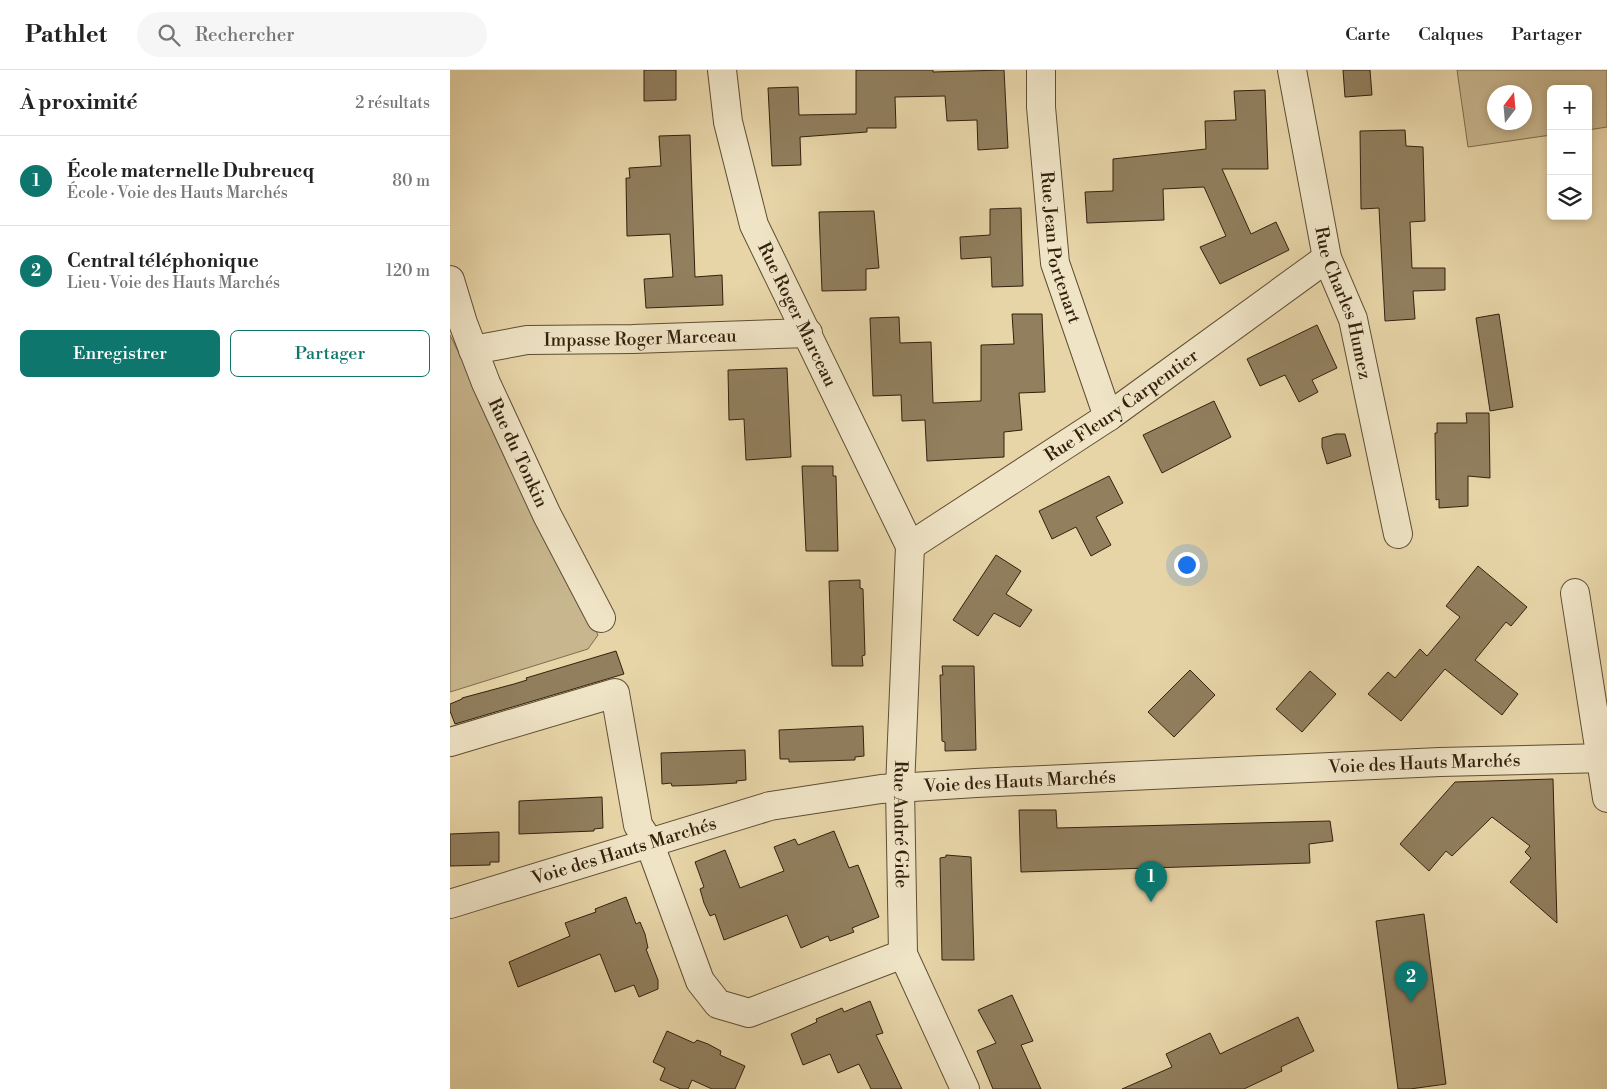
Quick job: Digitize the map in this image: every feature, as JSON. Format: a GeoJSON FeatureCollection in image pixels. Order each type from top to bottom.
{"type":"FeatureCollection","features":[{"type":"Feature","properties":{"kind":"street","name":"Rue Roger Marceau"},"geometry":{"type":"LineString","coordinates":[[722,70],[728,122],[754,224],[910,546]]}},
{"type":"Feature","properties":{"kind":"street","name":"Rue Jean Portenart"},"geometry":{"type":"LineString","coordinates":[[1041,70],[1040,107],[1055,263],[1108,417]]}},
{"type":"Feature","properties":{"kind":"street","name":"Rue Charles Humez"},"geometry":{"type":"LineString","coordinates":[[1292,70],[1327,258],[1353,319],[1398,534]]}},
{"type":"Feature","properties":{"kind":"street","name":"Rue Fleury Carpentier"},"geometry":{"type":"LineString","coordinates":[[910,546],[1108,417],[1327,258]]}},
{"type":"Feature","properties":{"kind":"street","name":"Rue du Tonkin"},"geometry":{"type":"LineString","coordinates":[[450,280],[473,350],[547,515],[601,618]]}},
{"type":"Feature","properties":{"kind":"street","name":"Impasse Roger Marceau"},"geometry":{"type":"LineString","coordinates":[[473,350],[527,340],[633,339],[808,333]]}},
{"type":"Feature","properties":{"kind":"street","name":"Rue André Gide"},"geometry":{"type":"LineString","coordinates":[[910,546],[900,788],[903,954],[965,1089]]}},
{"type":"Feature","properties":{"kind":"street"},"geometry":{"type":"LineString","coordinates":[[1575,592],[1604,758],[1607,798]]}},
{"type":"Feature","properties":{"kind":"street"},"geometry":{"type":"LineString","coordinates":[[450,742],[615,694],[638,825],[649,842],[700,980],[718,1004],[749,1013],[903,954]]}},
{"type":"Feature","properties":{"kind":"street","name":"Voie des Hauts Marchés"},"geometry":{"type":"LineString","coordinates":[[450,904],[770,806],[881,788],[1430,763],[1604,758]]}},
{"type":"Feature","properties":{"kind":"shaded area"},"geometry":{"type":"Polygon","coordinates":[[[1457,70],[1607,70],[1607,127],[1592,129],[1592,85],[1547,85],[1547,136],[1468,147],[1457,70]]]}},
{"type":"Feature","properties":{"kind":"shaded area"},"geometry":{"type":"Polygon","coordinates":[[[450,335],[598,635],[588,649],[450,692],[450,335]]]}},
{"type":"Feature","properties":{"kind":"building"},"geometry":{"type":"Polygon","coordinates":[[[644,70],[676,70],[676,100],[644,101],[644,70]]]}},
{"type":"Feature","properties":{"kind":"building"},"geometry":{"type":"Polygon","coordinates":[[[856,70],[933,70],[933,72],[1004,70],[1008,148],[978,150],[977,120],[947,121],[945,96],[895,97],[896,128],[867,128],[867,132],[800,137],[801,165],[772,166],[768,88],[798,87],[799,115],[856,114],[856,70]]]}},
{"type":"Feature","properties":{"kind":"building"},"geometry":{"type":"Polygon","coordinates":[[[1343,70],[1370,70],[1372,95],[1345,97],[1343,70]]]}},
{"type":"Feature","properties":{"kind":"building"},"geometry":{"type":"Polygon","coordinates":[[[1265,90],[1268,169],[1222,169],[1251,234],[1276,222],[1289,250],[1220,284],[1200,247],[1226,236],[1204,187],[1163,189],[1164,220],[1087,223],[1085,192],[1113,191],[1113,159],[1206,149],[1205,121],[1236,120],[1234,91],[1265,90]]]}},
{"type":"Feature","properties":{"kind":"building"},"geometry":{"type":"Polygon","coordinates":[[[1405,130],[1406,146],[1423,147],[1425,221],[1410,222],[1412,268],[1445,268],[1445,290],[1413,291],[1415,319],[1385,321],[1379,208],[1361,209],[1360,131],[1405,130]]]}},
{"type":"Feature","properties":{"kind":"building"},"geometry":{"type":"Polygon","coordinates":[[[690,135],[695,277],[722,275],[723,305],[646,308],[644,279],[673,277],[670,234],[627,236],[626,178],[630,178],[629,168],[661,166],[659,136],[690,135]]]}},
{"type":"Feature","properties":{"kind":"building"},"geometry":{"type":"Polygon","coordinates":[[[1021,208],[1023,286],[992,287],[991,257],[961,259],[960,237],[990,235],[990,209],[1021,208]]]}},
{"type":"Feature","properties":{"kind":"building"},"geometry":{"type":"Polygon","coordinates":[[[874,211],[879,268],[866,269],[866,290],[822,291],[819,212],[874,211]]]}},
{"type":"Feature","properties":{"kind":"building"},"geometry":{"type":"Polygon","coordinates":[[[1012,314],[1042,314],[1045,392],[1019,393],[1022,430],[1004,432],[1004,457],[927,461],[925,420],[902,421],[901,395],[873,396],[870,318],[899,317],[900,343],[931,342],[933,403],[981,401],[981,345],[1014,344],[1012,314]]]}},
{"type":"Feature","properties":{"kind":"building"},"geometry":{"type":"Polygon","coordinates":[[[1499,314],[1513,407],[1490,411],[1476,318],[1499,314]]]}},
{"type":"Feature","properties":{"kind":"building"},"geometry":{"type":"Polygon","coordinates":[[[1317,325],[1337,368],[1312,380],[1318,392],[1299,402],[1285,375],[1260,386],[1247,359],[1317,325]]]}},
{"type":"Feature","properties":{"kind":"building"},"geometry":{"type":"Polygon","coordinates":[[[787,368],[791,457],[746,460],[744,419],[729,420],[728,370],[787,368]]]}},
{"type":"Feature","properties":{"kind":"building"},"geometry":{"type":"Polygon","coordinates":[[[1214,401],[1231,437],[1162,473],[1143,435],[1214,401]]]}},
{"type":"Feature","properties":{"kind":"building"},"geometry":{"type":"Polygon","coordinates":[[[1466,413],[1489,413],[1490,478],[1468,476],[1468,506],[1439,508],[1439,499],[1436,500],[1435,433],[1437,433],[1437,423],[1467,423],[1466,413]]]}},
{"type":"Feature","properties":{"kind":"building"},"geometry":{"type":"Polygon","coordinates":[[[1336,434],[1345,434],[1351,456],[1327,464],[1322,447],[1322,438],[1336,434]]]}},
{"type":"Feature","properties":{"kind":"building"},"geometry":{"type":"Polygon","coordinates":[[[802,466],[833,466],[833,476],[836,476],[838,551],[806,551],[802,466]]]}},
{"type":"Feature","properties":{"kind":"building"},"geometry":{"type":"Polygon","coordinates":[[[1109,476],[1123,503],[1096,517],[1111,545],[1091,556],[1076,527],[1052,539],[1039,511],[1109,476]]]}},
{"type":"Feature","properties":{"kind":"building"},"geometry":{"type":"Polygon","coordinates":[[[996,555],[1021,571],[1006,594],[1032,610],[1020,627],[994,613],[978,636],[953,620],[996,555]]]}},
{"type":"Feature","properties":{"kind":"building"},"geometry":{"type":"Polygon","coordinates":[[[1478,566],[1527,607],[1511,626],[1506,622],[1475,660],[1518,694],[1502,715],[1445,669],[1401,721],[1368,694],[1388,672],[1395,678],[1420,649],[1427,656],[1460,617],[1446,606],[1478,566]]]}},
{"type":"Feature","properties":{"kind":"building"},"geometry":{"type":"Polygon","coordinates":[[[860,580],[860,588],[863,589],[865,655],[862,656],[863,666],[832,666],[829,581],[860,580]]]}},
{"type":"Feature","properties":{"kind":"building"},"geometry":{"type":"Polygon","coordinates":[[[616,651],[624,674],[455,724],[450,711],[450,704],[462,698],[514,684],[527,680],[526,678],[616,651]]]}},
{"type":"Feature","properties":{"kind":"building"},"geometry":{"type":"Polygon","coordinates":[[[942,666],[974,666],[976,750],[945,751],[945,742],[942,741],[940,675],[943,675],[942,666]]]}},
{"type":"Feature","properties":{"kind":"building"},"geometry":{"type":"Polygon","coordinates":[[[1190,670],[1215,695],[1174,737],[1148,712],[1190,670]]]}},
{"type":"Feature","properties":{"kind":"building"},"geometry":{"type":"Polygon","coordinates":[[[1310,671],[1336,694],[1302,732],[1276,709],[1310,671]]]}},
{"type":"Feature","properties":{"kind":"building"},"geometry":{"type":"Polygon","coordinates":[[[863,726],[864,756],[855,757],[855,760],[789,762],[789,759],[780,759],[779,730],[863,726]]]}},
{"type":"Feature","properties":{"kind":"building"},"geometry":{"type":"Polygon","coordinates":[[[745,750],[746,780],[736,781],[737,783],[703,785],[672,786],[671,783],[662,784],[661,753],[745,750]]]}},
{"type":"Feature","properties":{"kind":"building"},"geometry":{"type":"Polygon","coordinates":[[[1553,779],[1557,923],[1510,882],[1531,858],[1525,852],[1530,846],[1492,817],[1452,856],[1446,851],[1429,871],[1400,844],[1455,782],[1553,779]]]}},
{"type":"Feature","properties":{"kind":"building"},"geometry":{"type":"Polygon","coordinates":[[[602,797],[603,828],[594,829],[594,831],[519,834],[519,801],[602,797]]]}},
{"type":"Feature","properties":{"kind":"building"},"geometry":{"type":"Polygon","coordinates":[[[1019,810],[1056,810],[1057,828],[1330,821],[1333,841],[1309,844],[1310,863],[1021,872],[1019,810]]]}},
{"type":"Feature","properties":{"kind":"building"},"geometry":{"type":"Polygon","coordinates":[[[834,831],[849,868],[858,865],[879,917],[852,928],[854,932],[830,941],[828,936],[801,948],[787,915],[724,940],[715,914],[710,916],[704,903],[700,889],[704,887],[695,862],[725,850],[740,888],[784,871],[774,847],[795,839],[798,845],[834,831]]]}},
{"type":"Feature","properties":{"kind":"building"},"geometry":{"type":"Polygon","coordinates":[[[499,832],[499,862],[490,862],[490,865],[450,866],[450,834],[499,832]]]}},
{"type":"Feature","properties":{"kind":"building"},"geometry":{"type":"Polygon","coordinates":[[[946,855],[971,857],[974,960],[942,960],[940,858],[946,857],[946,855]]]}},
{"type":"Feature","properties":{"kind":"building"},"geometry":{"type":"Polygon","coordinates":[[[626,897],[636,924],[640,922],[645,934],[648,948],[646,949],[658,980],[658,989],[639,997],[634,985],[615,992],[600,954],[518,987],[509,962],[570,936],[565,923],[596,912],[595,909],[626,897]]]}},
{"type":"Feature","properties":{"kind":"building"},"geometry":{"type":"Polygon","coordinates":[[[1424,914],[1446,1084],[1398,1089],[1376,921],[1424,914]]]}},
{"type":"Feature","properties":{"kind":"building"},"geometry":{"type":"Polygon","coordinates":[[[1012,995],[1033,1041],[1021,1045],[1041,1089],[993,1089],[977,1051],[996,1043],[978,1010],[1012,995]]]}},
{"type":"Feature","properties":{"kind":"building"},"geometry":{"type":"Polygon","coordinates":[[[870,1001],[883,1033],[876,1035],[902,1089],[871,1089],[859,1064],[838,1073],[830,1054],[803,1065],[791,1034],[817,1022],[816,1019],[842,1008],[844,1012],[870,1001]]]}},
{"type":"Feature","properties":{"kind":"building"},"geometry":{"type":"Polygon","coordinates":[[[1298,1017],[1314,1051],[1281,1067],[1282,1071],[1244,1089],[1122,1089],[1172,1067],[1166,1054],[1210,1033],[1220,1054],[1298,1017]]]}},
{"type":"Feature","properties":{"kind":"building"},"geometry":{"type":"Polygon","coordinates":[[[667,1031],[694,1043],[697,1040],[708,1044],[721,1051],[720,1055],[745,1066],[735,1089],[712,1089],[692,1080],[688,1089],[681,1089],[660,1080],[665,1068],[653,1062],[667,1031]]]}},
{"type":"Feature","properties":{"kind":"place","name":"École maternelle Dubreucq"},"geometry":{"type":"Point","coordinates":[1151,902]}},
{"type":"Feature","properties":{"kind":"place","name":"Central téléphonique"},"geometry":{"type":"Point","coordinates":[1411,1002]}}]}
